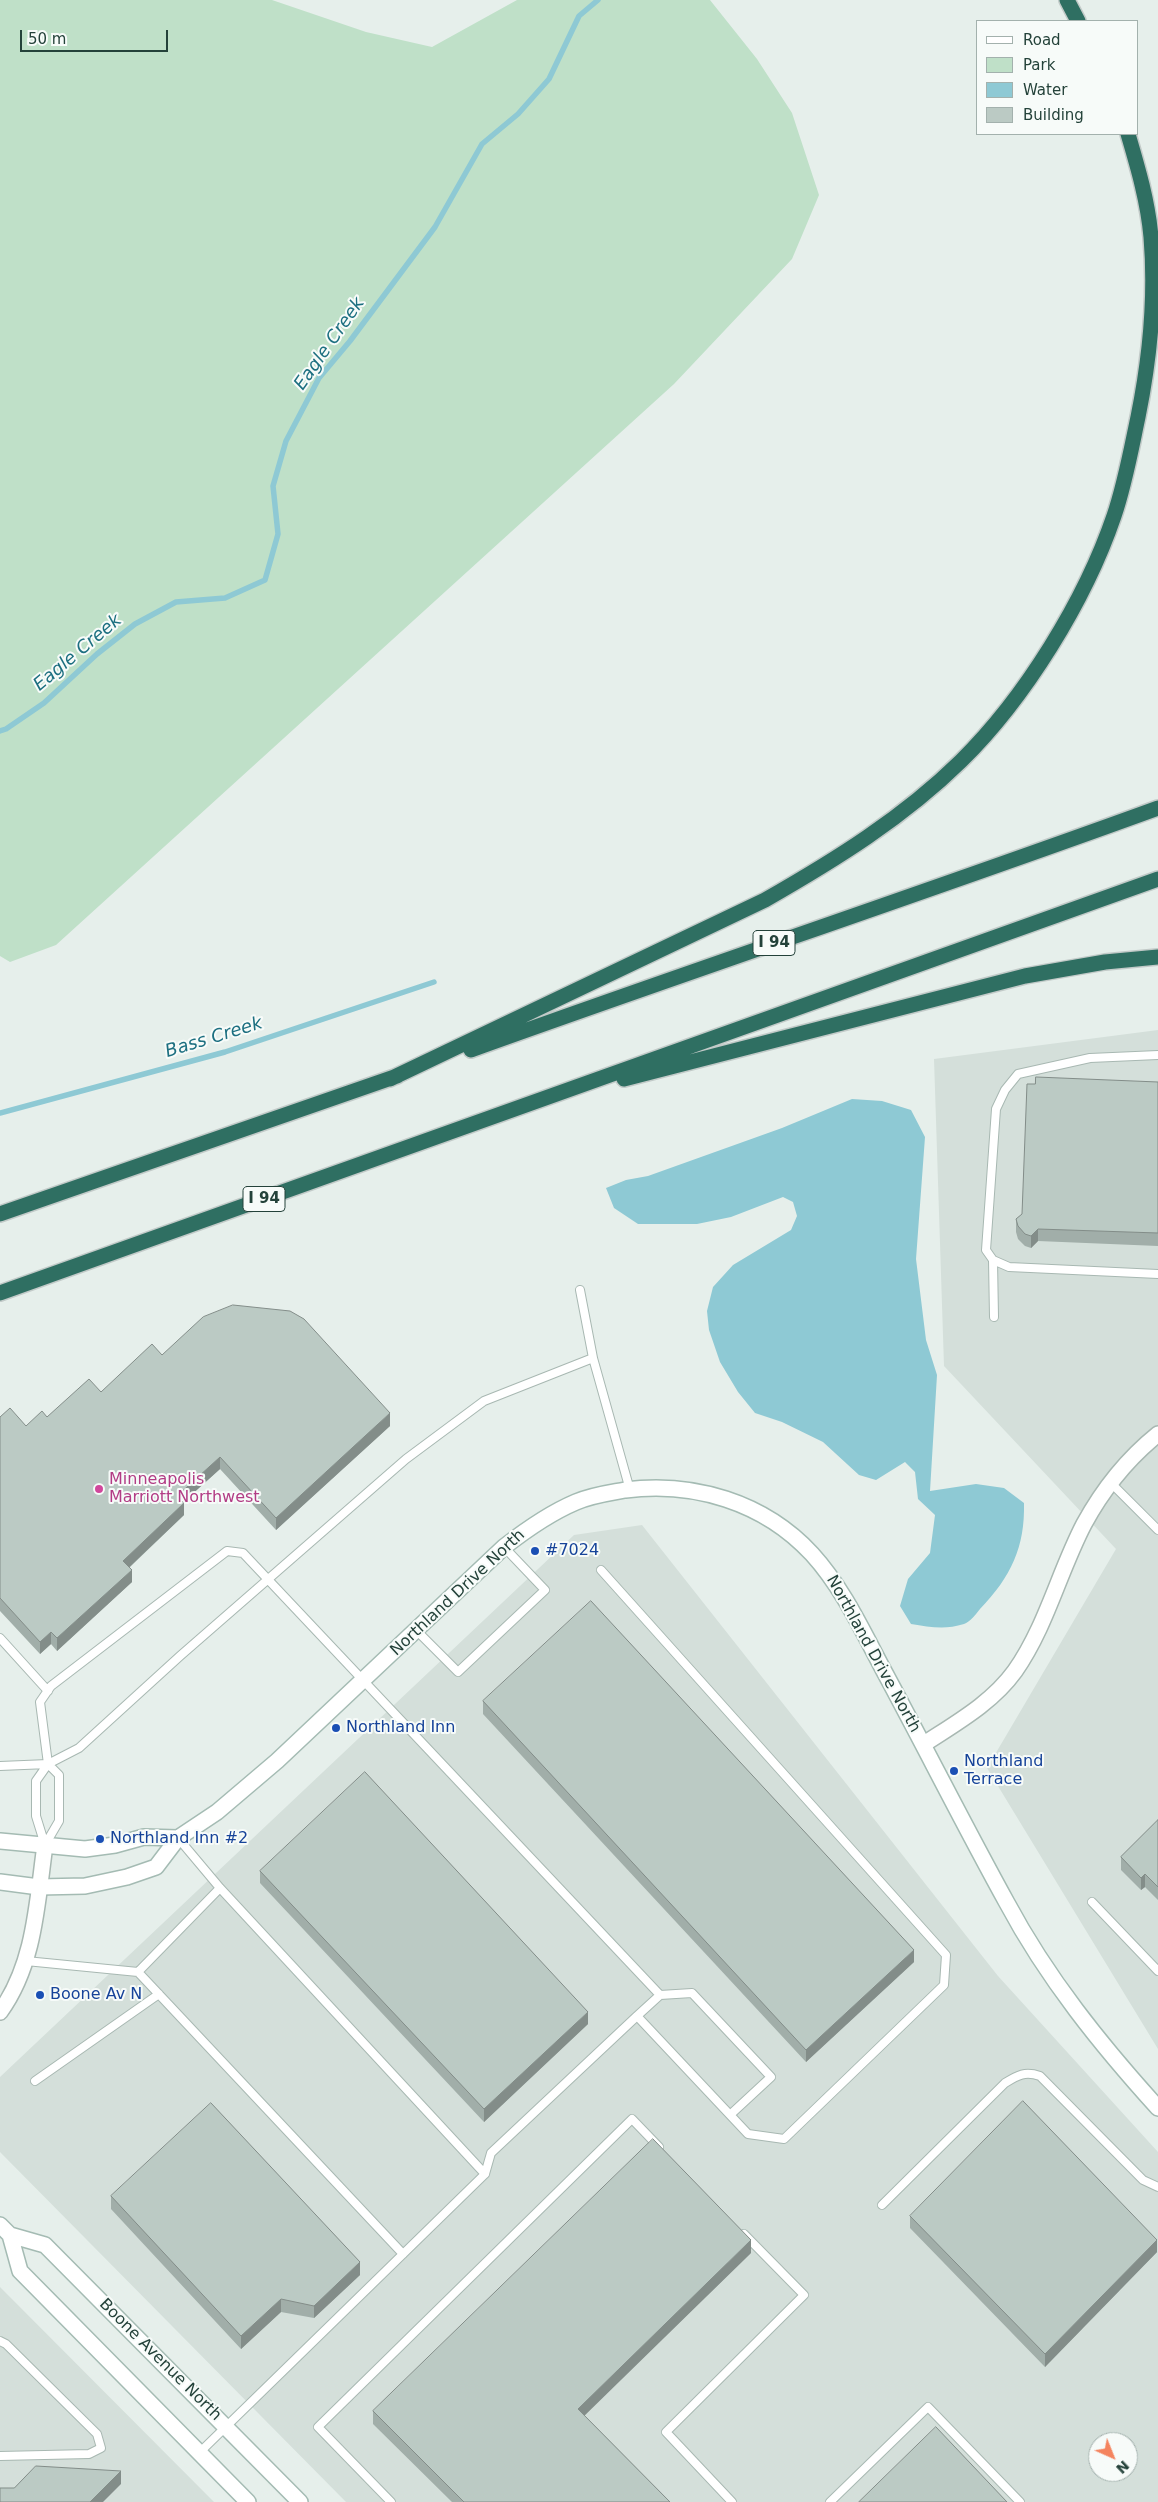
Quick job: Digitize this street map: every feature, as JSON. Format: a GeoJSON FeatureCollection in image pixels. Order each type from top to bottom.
{"type":"FeatureCollection","features":[{"type":"Feature","properties":{"kind":"highway"},"geometry":{"type":"LineString","coordinates":[[1067,0],[1077,20]]}},
{"type":"Feature","properties":{"kind":"highway"},"geometry":{"type":"LineString","coordinates":[[390,1079],[765,900],[818,870],[906,809],[962,761],[1005,710],[1062,627],[1092,571],[1115,514],[1129,459],[1147,370],[1152,288],[1148,213],[1128,135]]}},
{"type":"Feature","properties":{"kind":"highway","name":"I 94"},"geometry":{"type":"LineString","coordinates":[[0,1214],[390,1079],[670,978],[941,887],[1158,808]]}},
{"type":"Feature","properties":{"kind":"highway","name":"I 94"},"geometry":{"type":"LineString","coordinates":[[0,1293],[1158,879]]}},
{"type":"Feature","properties":{"kind":"highway"},"geometry":{"type":"LineString","coordinates":[[528,1104],[1025,976],[1105,962],[1158,957]]}},
{"type":"Feature","properties":{"kind":"street"},"geometry":{"type":"LineString","coordinates":[[924,1744],[984,1704],[1014,1673],[1033,1642],[1084,1524],[1110,1482],[1127,1461],[1158,1434]]}},
{"type":"Feature","properties":{"kind":"street","name":"Northland Drive North"},"geometry":{"type":"LineString","coordinates":[[0,1882],[39,1887],[84,1886],[134,1875],[156,1867],[178,1838],[245,1789],[504,1547],[530,1527],[578,1500],[603,1493],[662,1487],[717,1496],[758,1512],[785,1530],[810,1552],[844,1598],[924,1744],[1008,1906],[1055,1980],[1109,2053],[1158,2108]]}},
{"type":"Feature","properties":{"kind":"street"},"geometry":{"type":"LineString","coordinates":[[0,1841],[85,1849],[115,1845],[144,1837],[178,1838]]}},
{"type":"Feature","properties":{"kind":"street"},"geometry":{"type":"LineString","coordinates":[[0,2012],[19,1981],[26,1961],[45,1845]]}},
{"type":"Feature","properties":{"kind":"street","name":"Boone Avenue North"},"geometry":{"type":"LineString","coordinates":[[5,2230],[45,2244],[300,2502]]}},
{"type":"Feature","properties":{"kind":"street","name":"Boone Avenue North"},"geometry":{"type":"LineString","coordinates":[[5,2230],[20,2271],[248,2502]]}},
{"type":"Feature","properties":{"kind":"lane"},"geometry":{"type":"LineString","coordinates":[[1158,1055],[1090,1058],[1018,1074],[1005,1090],[996,1109],[986,1250],[993,1260],[1009,1267],[1158,1274]]}},
{"type":"Feature","properties":{"kind":"lane"},"geometry":{"type":"LineString","coordinates":[[993,1260],[994,1317]]}},
{"type":"Feature","properties":{"kind":"lane"},"geometry":{"type":"LineString","coordinates":[[580,1290],[593,1358],[630,1490]]}},
{"type":"Feature","properties":{"kind":"lane"},"geometry":{"type":"LineString","coordinates":[[0,1766],[48,1764],[79,1748],[406,1459],[484,1402],[593,1358]]}},
{"type":"Feature","properties":{"kind":"lane"},"geometry":{"type":"LineString","coordinates":[[1110,1482],[1158,1530]]}},
{"type":"Feature","properties":{"kind":"lane"},"geometry":{"type":"LineString","coordinates":[[416,1630],[458,1672],[545,1590],[504,1547]]}},
{"type":"Feature","properties":{"kind":"lane"},"geometry":{"type":"LineString","coordinates":[[45,1845],[59,1821],[59,1775],[48,1764],[40,1702],[48,1691],[227,1551],[243,1553],[660,1995]]}},
{"type":"Feature","properties":{"kind":"lane"},"geometry":{"type":"LineString","coordinates":[[601,1570],[946,1956],[944,1985],[784,2139],[748,2134],[637,2016]]}},
{"type":"Feature","properties":{"kind":"lane"},"geometry":{"type":"LineString","coordinates":[[0,1638],[48,1691]]}},
{"type":"Feature","properties":{"kind":"lane"},"geometry":{"type":"LineString","coordinates":[[45,1845],[36,1816],[36,1781],[48,1764]]}},
{"type":"Feature","properties":{"kind":"lane"},"geometry":{"type":"LineString","coordinates":[[178,1838],[220,1888],[485,2174]]}},
{"type":"Feature","properties":{"kind":"lane"},"geometry":{"type":"LineString","coordinates":[[138,1972],[220,1888]]}},
{"type":"Feature","properties":{"kind":"lane"},"geometry":{"type":"LineString","coordinates":[[1092,1902],[1158,1971]]}},
{"type":"Feature","properties":{"kind":"lane"},"geometry":{"type":"LineString","coordinates":[[26,1961],[138,1972],[403,2254]]}},
{"type":"Feature","properties":{"kind":"lane"},"geometry":{"type":"LineString","coordinates":[[199,2453],[485,2174],[491,2152],[660,1995],[692,1993],[771,2077],[731,2114]]}},
{"type":"Feature","properties":{"kind":"lane"},"geometry":{"type":"LineString","coordinates":[[35,2081],[159,1994]]}},
{"type":"Feature","properties":{"kind":"lane"},"geometry":{"type":"LineString","coordinates":[[882,2205],[1005,2083],[1019,2074],[1030,2072],[1040,2076],[1143,2180],[1158,2187]]}},
{"type":"Feature","properties":{"kind":"lane"},"geometry":{"type":"LineString","coordinates":[[391,2502],[318,2427],[632,2119],[667,2154]]}},
{"type":"Feature","properties":{"kind":"lane"},"geometry":{"type":"LineString","coordinates":[[732,2502],[666,2432],[804,2295],[735,2225]]}},
{"type":"Feature","properties":{"kind":"lane"},"geometry":{"type":"LineString","coordinates":[[0,2341],[6,2344],[97,2434],[101,2448],[88,2454],[0,2456]]}},
{"type":"Feature","properties":{"kind":"lane"},"geometry":{"type":"LineString","coordinates":[[830,2502],[928,2407],[1020,2502]]}},
{"type":"Feature","properties":{"kind":"shaded area"},"geometry":{"type":"Polygon","coordinates":[[[1158,1030],[1158,2049],[987,1768],[1116,1549],[944,1366],[934,1059],[1158,1030]]]}},
{"type":"Feature","properties":{"kind":"shaded area"},"geometry":{"type":"Polygon","coordinates":[[[642,1525],[998,1976],[1158,2152],[1158,2502],[346,2502],[0,2152],[0,2077],[574,1535],[642,1525]]]}},
{"type":"Feature","properties":{"kind":"shaded area"},"geometry":{"type":"Polygon","coordinates":[[[0,2287],[214,2502],[0,2502],[0,2287]]]}},
{"type":"Feature","properties":{"kind":"green space"},"geometry":{"type":"Polygon","coordinates":[[[0,0],[272,0],[366,32],[432,47],[517,0],[710,0],[757,59],[792,113],[819,195],[792,259],[674,384],[56,945],[10,962],[0,956],[0,0]]]}},
{"type":"Feature","properties":{"kind":"water"},"geometry":{"type":"Polygon","coordinates":[[[852,1099],[882,1101],[911,1110],[925,1137],[916,1259],[926,1340],[937,1375],[930,1491],[976,1484],[1004,1488],[1024,1503],[1022,1534],[1019,1547],[1008,1573],[973,1618],[957,1626],[938,1627],[911,1624],[900,1606],[908,1579],[930,1553],[935,1515],[918,1499],[915,1472],[905,1462],[876,1480],[859,1475],[823,1442],[782,1422],[755,1413],[738,1392],[720,1362],[709,1330],[707,1311],[713,1287],[733,1265],[791,1230],[797,1216],[793,1202],[783,1197],[731,1217],[697,1224],[638,1224],[614,1208],[606,1188],[626,1180],[648,1176],[782,1128],[852,1099]]]}},
{"type":"Feature","properties":{"kind":"building"},"geometry":{"type":"Polygon","coordinates":[[[1036,1077],[1158,1082],[1158,1233],[1038,1229],[1031,1236],[1025,1234],[1018,1226],[1016,1219],[1022,1214],[1027,1084],[1035,1084],[1036,1077]]]}},
{"type":"Feature","properties":{"kind":"building","name":"Minneapolis Marriott Northwest"},"geometry":{"type":"Polygon","coordinates":[[[233,1305],[290,1311],[304,1319],[390,1413],[276,1518],[220,1457],[177,1496],[184,1503],[123,1561],[132,1570],[57,1638],[51,1632],[40,1642],[0,1598],[0,1417],[10,1408],[26,1426],[42,1411],[47,1417],[89,1379],[101,1392],[152,1344],[162,1355],[203,1317],[233,1305]]]}},
{"type":"Feature","properties":{"kind":"building"},"geometry":{"type":"Polygon","coordinates":[[[591,1601],[914,1950],[806,2050],[483,1701],[591,1601]]]}},
{"type":"Feature","properties":{"kind":"building"},"geometry":{"type":"Polygon","coordinates":[[[365,1772],[588,2012],[484,2109],[260,1871],[365,1772]]]}},
{"type":"Feature","properties":{"kind":"building"},"geometry":{"type":"Polygon","coordinates":[[[1158,1820],[1158,1887],[1145,1874],[1141,1878],[1121,1857],[1158,1820]]]}},
{"type":"Feature","properties":{"kind":"building"},"geometry":{"type":"Polygon","coordinates":[[[1023,2101],[1157,2240],[1045,2354],[910,2216],[1023,2101]]]}},
{"type":"Feature","properties":{"kind":"building"},"geometry":{"type":"Polygon","coordinates":[[[211,2103],[360,2262],[314,2306],[281,2299],[241,2336],[111,2196],[211,2103]]]}},
{"type":"Feature","properties":{"kind":"building"},"geometry":{"type":"Polygon","coordinates":[[[653,2139],[751,2240],[578,2409],[670,2502],[464,2502],[373,2411],[653,2139]]]}},
{"type":"Feature","properties":{"kind":"building"},"geometry":{"type":"Polygon","coordinates":[[[936,2427],[1007,2502],[859,2502],[936,2427]]]}},
{"type":"Feature","properties":{"kind":"building"},"geometry":{"type":"Polygon","coordinates":[[[36,2466],[121,2471],[90,2502],[0,2502],[0,2488],[14,2488],[36,2466]]]}},
{"type":"Feature","properties":{"kind":"waterway","name":"Eagle Creek"},"geometry":{"type":"LineString","coordinates":[[0,731],[6,729],[44,703],[97,654],[135,624],[176,602],[225,598],[265,580],[278,534],[273,486],[286,441],[319,378],[350,341],[435,227],[482,144],[518,114],[549,79],[579,16],[598,0]]}},
{"type":"Feature","properties":{"kind":"waterway","name":"Bass Creek"},"geometry":{"type":"LineString","coordinates":[[0,1113],[225,1052],[434,982]]}},
{"type":"Feature","properties":{"kind":"place","name":"Minneapolis Marriott Northwest"},"geometry":{"type":"Point","coordinates":[99,1489]}},
{"type":"Feature","properties":{"kind":"place","name":"#7024"},"geometry":{"type":"Point","coordinates":[535,1551]}},
{"type":"Feature","properties":{"kind":"place","name":"Northland Inn"},"geometry":{"type":"Point","coordinates":[336,1728]}},
{"type":"Feature","properties":{"kind":"place","name":"Northland Terrace"},"geometry":{"type":"Point","coordinates":[954,1771]}},
{"type":"Feature","properties":{"kind":"place","name":"Northland Inn #2"},"geometry":{"type":"Point","coordinates":[100,1839]}},
{"type":"Feature","properties":{"kind":"place","name":"Boone Av N"},"geometry":{"type":"Point","coordinates":[40,1995]}}]}
